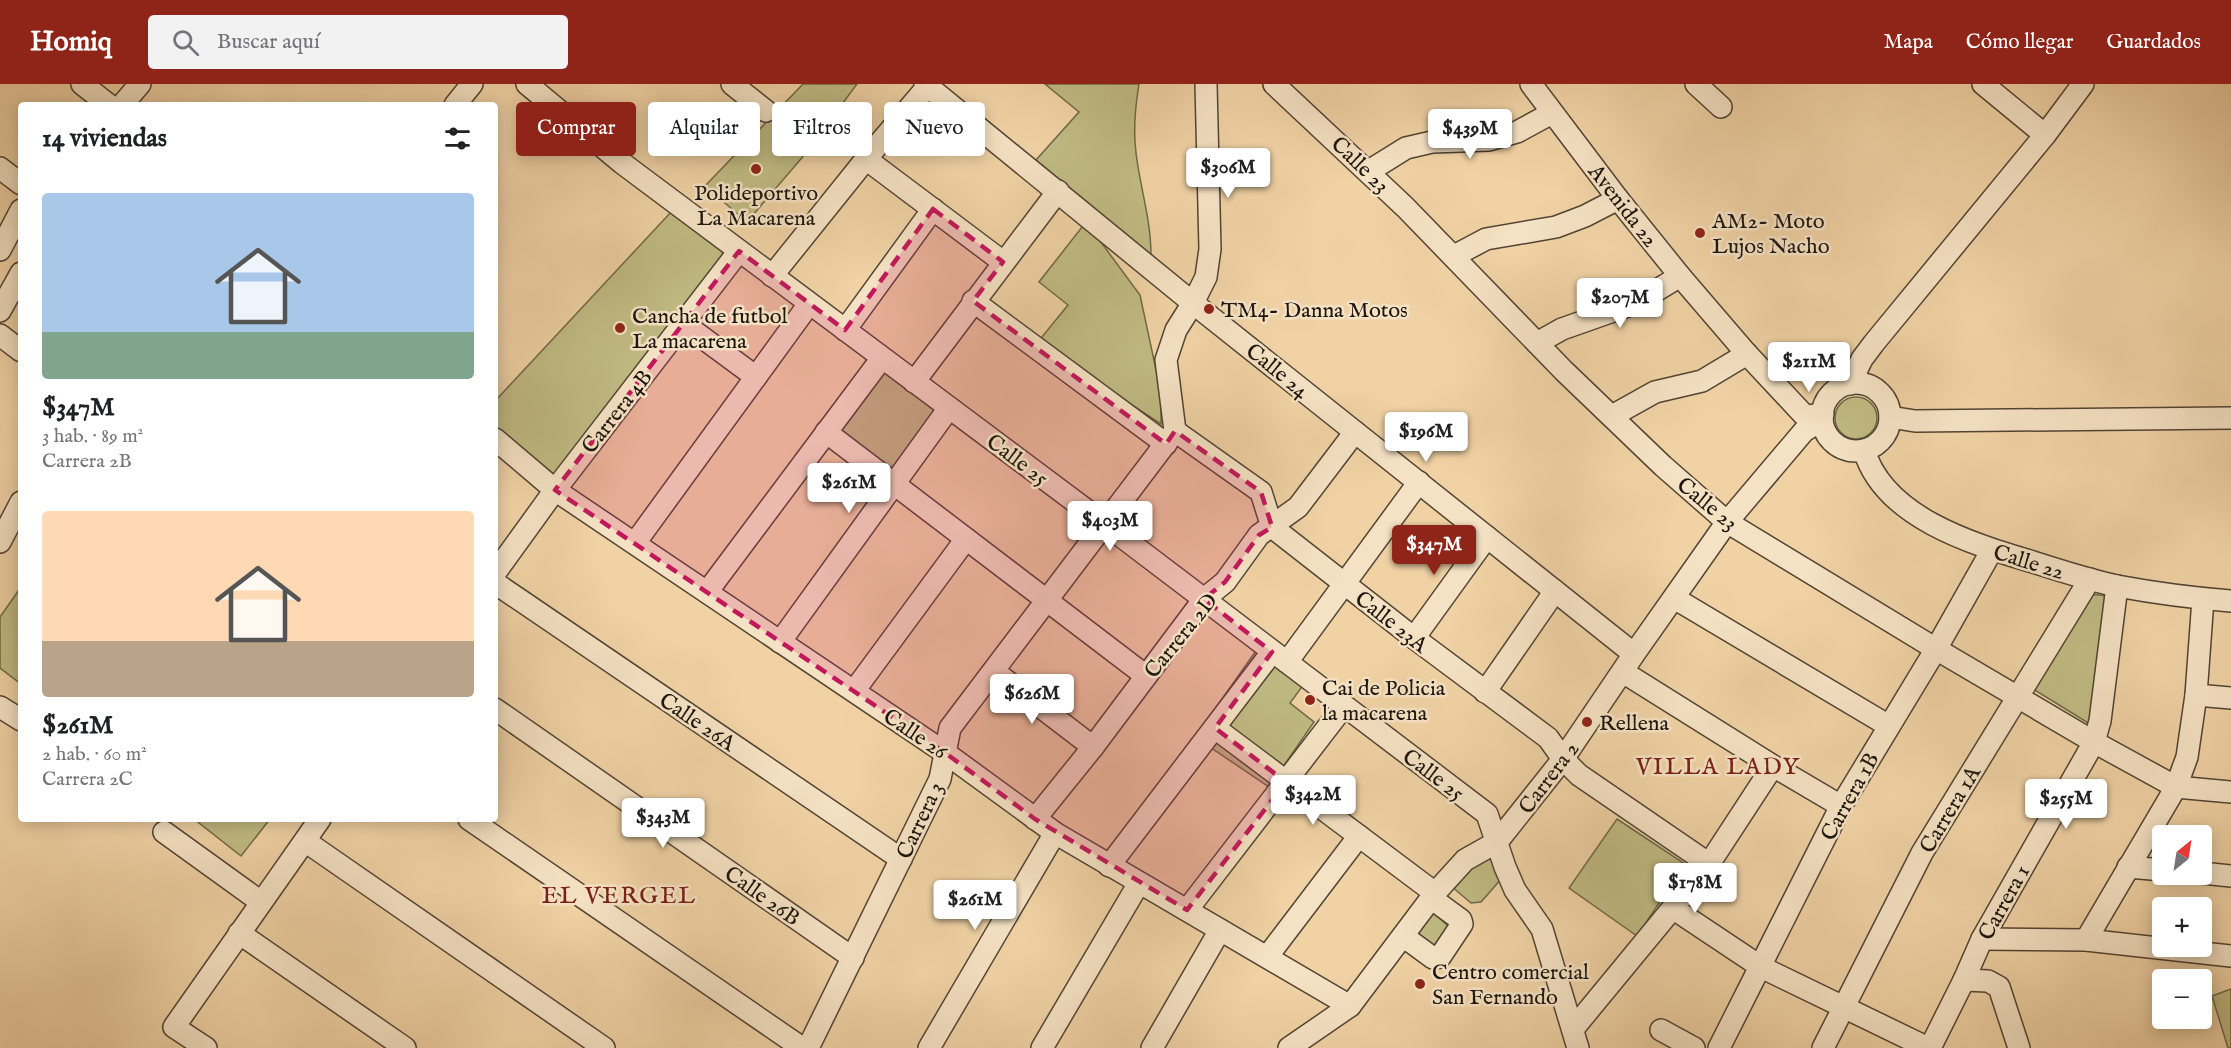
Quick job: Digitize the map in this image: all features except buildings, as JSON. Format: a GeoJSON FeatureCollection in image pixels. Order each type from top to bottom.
{"type":"FeatureCollection","features":[{"type":"Feature","properties":{"kind":"street"},"geometry":{"type":"LineString","coordinates":[[125,102],[140,84]]}},
{"type":"Feature","properties":{"kind":"street"},"geometry":{"type":"LineString","coordinates":[[457,102],[472,84]]}},
{"type":"Feature","properties":{"kind":"street","name":"Calle 25"},"geometry":{"type":"LineString","coordinates":[[527,84],[622,163],[1105,524],[1487,814],[1504,867],[1515,890],[1542,929],[1576,1039]]}},
{"type":"Feature","properties":{"kind":"street"},"geometry":{"type":"LineString","coordinates":[[732,84],[766,111]]}},
{"type":"Feature","properties":{"kind":"street"},"geometry":{"type":"LineString","coordinates":[[1171,438],[1166,360],[1176,330],[1206,277],[1210,249],[1206,84]]}},
{"type":"Feature","properties":{"kind":"street","name":"Avenida 22"},"geometry":{"type":"LineString","coordinates":[[1531,84],[1617,199],[1747,354],[1803,414],[1822,417]]}},
{"type":"Feature","properties":{"kind":"street"},"geometry":{"type":"LineString","coordinates":[[1696,84],[1721,107]]}},
{"type":"Feature","properties":{"kind":"street"},"geometry":{"type":"LineString","coordinates":[[1983,84],[2045,135]]}},
{"type":"Feature","properties":{"kind":"street"},"geometry":{"type":"LineString","coordinates":[[1850,384],[1862,359],[1874,343],[2045,135],[2083,84]]}},
{"type":"Feature","properties":{"kind":"street"},"geometry":{"type":"LineString","coordinates":[[772,276],[926,85]]}},
{"type":"Feature","properties":{"kind":"street","name":"Calle 24"},"geometry":{"type":"LineString","coordinates":[[926,85],[1193,303],[1555,591],[1628,663],[1773,766],[1841,806]]}},
{"type":"Feature","properties":{"kind":"street","name":"Calle 23"},"geometry":{"type":"LineString","coordinates":[[1280,85],[1454,256],[1564,371],[1663,466],[1727,522],[1936,649],[2094,742],[2176,787],[2231,792]]}},
{"type":"Feature","properties":{"kind":"street"},"geometry":{"type":"LineString","coordinates":[[1369,171],[1406,148],[1432,142],[1489,140],[1517,132],[1552,113]]}},
{"type":"Feature","properties":{"kind":"street"},"geometry":{"type":"LineString","coordinates":[[866,159],[1003,262]]}},
{"type":"Feature","properties":{"kind":"street"},"geometry":{"type":"LineString","coordinates":[[0,168],[18,182]]}},
{"type":"Feature","properties":{"kind":"street"},"geometry":{"type":"LineString","coordinates":[[914,382],[1058,191]]}},
{"type":"Feature","properties":{"kind":"street"},"geometry":{"type":"LineString","coordinates":[[1454,256],[1486,239],[1556,227],[1585,216],[1617,199]]}},
{"type":"Feature","properties":{"kind":"street"},"geometry":{"type":"LineString","coordinates":[[844,330],[933,209]]}},
{"type":"Feature","properties":{"kind":"street"},"geometry":{"type":"LineString","coordinates":[[0,250],[18,216]]}},
{"type":"Feature","properties":{"kind":"street","name":"Carrera 4B"},"geometry":{"type":"LineString","coordinates":[[498,569],[555,490],[739,251]]}},
{"type":"Feature","properties":{"kind":"street"},"geometry":{"type":"LineString","coordinates":[[1538,343],[1562,329],[1636,303],[1680,276]]}},
{"type":"Feature","properties":{"kind":"street"},"geometry":{"type":"LineString","coordinates":[[0,312],[18,279]]}},
{"type":"Feature","properties":{"kind":"street"},"geometry":{"type":"LineString","coordinates":[[973,301],[1171,438],[1261,492],[1272,527]]}},
{"type":"Feature","properties":{"kind":"street"},"geometry":{"type":"LineString","coordinates":[[635,543],[809,304]]}},
{"type":"Feature","properties":{"kind":"street"},"geometry":{"type":"LineString","coordinates":[[684,324],[756,378]]}},
{"type":"Feature","properties":{"kind":"street"},"geometry":{"type":"LineString","coordinates":[[0,335],[18,349]]}},
{"type":"Feature","properties":{"kind":"street"},"geometry":{"type":"LineString","coordinates":[[1612,416],[1655,392],[1701,381],[1747,354]]}},
{"type":"Feature","properties":{"kind":"street"},"geometry":{"type":"LineString","coordinates":[[707,592],[882,358]]}},
{"type":"Feature","properties":{"kind":"street"},"geometry":{"type":"LineString","coordinates":[[1861,383],[1878,390],[1888,404],[1890,417],[1889,427],[1883,438],[1874,446],[1864,450],[1847,449],[1836,444],[1828,436],[1822,417],[1825,404],[1832,393],[1840,387],[1861,383]]}},
{"type":"Feature","properties":{"kind":"street"},"geometry":{"type":"LineString","coordinates":[[780,642],[949,408]]}},
{"type":"Feature","properties":{"kind":"street","name":"Carrera 2"},"geometry":{"type":"LineString","coordinates":[[1288,1048],[1350,1006],[1433,896],[1466,860],[1497,842],[1563,759],[1727,522],[1804,431],[1822,417]]}},
{"type":"Feature","properties":{"kind":"street"},"geometry":{"type":"LineString","coordinates":[[1890,417],[1915,421],[2231,418]]}},
{"type":"Feature","properties":{"kind":"street"},"geometry":{"type":"LineString","coordinates":[[826,432],[1146,676]]}},
{"type":"Feature","properties":{"kind":"street","name":"Carrera 2D"},"geometry":{"type":"LineString","coordinates":[[1035,819],[1093,747],[1204,599],[1225,582],[1259,535],[1298,507],[1355,432]]}},
{"type":"Feature","properties":{"kind":"street","name":"Carrera 3"},"geometry":{"type":"LineString","coordinates":[[808,1048],[940,779],[950,728],[995,672],[1171,438]]}},
{"type":"Feature","properties":{"kind":"street","name":"Calle 26"},"geometry":{"type":"LineString","coordinates":[[498,442],[555,490],[944,752],[1056,833],[1350,1006]]}},
{"type":"Feature","properties":{"kind":"street","name":"Calle 22"},"geometry":{"type":"LineString","coordinates":[[1864,450],[1868,465],[1901,502],[1936,526],[1992,550],[2117,586],[2231,601]]}},
{"type":"Feature","properties":{"kind":"street"},"geometry":{"type":"LineString","coordinates":[[1109,866],[1215,728],[1344,584],[1419,482]]}},
{"type":"Feature","properties":{"kind":"street"},"geometry":{"type":"LineString","coordinates":[[0,542],[18,508]]}},
{"type":"Feature","properties":{"kind":"street","name":"Calle 23A"},"geometry":{"type":"LineString","coordinates":[[1272,527],[1414,638],[1548,738],[1563,759],[1579,775],[1709,864]]}},
{"type":"Feature","properties":{"kind":"street"},"geometry":{"type":"LineString","coordinates":[[1414,638],[1487,537]]}},
{"type":"Feature","properties":{"kind":"street"},"geometry":{"type":"LineString","coordinates":[[855,692],[966,539]]}},
{"type":"Feature","properties":{"kind":"street","name":"Carrera 1B"},"geometry":{"type":"LineString","coordinates":[[1719,1048],[1841,806],[1936,649],[1992,550]]}},
{"type":"Feature","properties":{"kind":"street","name":"Carrera 1A"},"geometry":{"type":"LineString","coordinates":[[1823,1048],[1922,853],[2090,579]]}},
{"type":"Feature","properties":{"kind":"street","name":"Calle 26A"},"geometry":{"type":"LineString","coordinates":[[498,585],[901,859]]}},
{"type":"Feature","properties":{"kind":"street","name":"Carrera 1"},"geometry":{"type":"LineString","coordinates":[[1929,1048],[1982,939],[2094,742],[2100,721],[2117,586]]}},
{"type":"Feature","properties":{"kind":"street"},"geometry":{"type":"LineString","coordinates":[[1485,692],[1555,591]]}},
{"type":"Feature","properties":{"kind":"street"},"geometry":{"type":"LineString","coordinates":[[1674,598],[1889,726]]}},
{"type":"Feature","properties":{"kind":"street"},"geometry":{"type":"LineString","coordinates":[[2086,940],[2176,787],[2187,757],[2196,695],[2203,599]]}},
{"type":"Feature","properties":{"kind":"street"},"geometry":{"type":"LineString","coordinates":[[995,672],[1093,747]]}},
{"type":"Feature","properties":{"kind":"street"},"geometry":{"type":"LineString","coordinates":[[2196,695],[2231,698]]}},
{"type":"Feature","properties":{"kind":"street"},"geometry":{"type":"LineString","coordinates":[[1187,910],[1344,706]]}},
{"type":"Feature","properties":{"kind":"street"},"geometry":{"type":"LineString","coordinates":[[0,707],[18,718]]}},
{"type":"Feature","properties":{"kind":"street","name":"Calle 26B"},"geometry":{"type":"LineString","coordinates":[[498,711],[853,958]]}},
{"type":"Feature","properties":{"kind":"street"},"geometry":{"type":"LineString","coordinates":[[1215,728],[1359,836],[1433,896],[1461,920],[1462,924],[1440,957],[1433,958],[1403,936]]}},
{"type":"Feature","properties":{"kind":"street"},"geometry":{"type":"LineString","coordinates":[[1576,1039],[1709,864],[1773,766]]}},
{"type":"Feature","properties":{"kind":"street"},"geometry":{"type":"LineString","coordinates":[[206,1048],[174,1026],[318,822]]}},
{"type":"Feature","properties":{"kind":"street"},"geometry":{"type":"LineString","coordinates":[[474,822],[802,1048]]}},
{"type":"Feature","properties":{"kind":"street"},"geometry":{"type":"LineString","coordinates":[[164,832],[261,902]]}},
{"type":"Feature","properties":{"kind":"street"},"geometry":{"type":"LineString","coordinates":[[929,1048],[1056,833]]}},
{"type":"Feature","properties":{"kind":"street"},"geometry":{"type":"LineString","coordinates":[[1268,957],[1359,836]]}},
{"type":"Feature","properties":{"kind":"street"},"geometry":{"type":"LineString","coordinates":[[305,841],[604,1048]]}},
{"type":"Feature","properties":{"kind":"street"},"geometry":{"type":"LineString","coordinates":[[2128,867],[2152,869]]}},
{"type":"Feature","properties":{"kind":"street"},"geometry":{"type":"LineString","coordinates":[[2212,874],[2231,876]]}},
{"type":"Feature","properties":{"kind":"street"},"geometry":{"type":"LineString","coordinates":[[1042,1048],[1139,883]]}},
{"type":"Feature","properties":{"kind":"street"},"geometry":{"type":"LineString","coordinates":[[1674,909],[1761,967],[1929,1048]]}},
{"type":"Feature","properties":{"kind":"street"},"geometry":{"type":"LineString","coordinates":[[1152,1048],[1220,930]]}},
{"type":"Feature","properties":{"kind":"street"},"geometry":{"type":"LineString","coordinates":[[239,933],[405,1048]]}},
{"type":"Feature","properties":{"kind":"street"},"geometry":{"type":"LineString","coordinates":[[1982,939],[2086,940],[2231,956]]}},
{"type":"Feature","properties":{"kind":"street"},"geometry":{"type":"LineString","coordinates":[[1964,980],[1988,981],[1999,987],[2019,1048]]}},
{"type":"Feature","properties":{"kind":"street"},"geometry":{"type":"LineString","coordinates":[[1660,1030],[1694,1048]]}},
{"type":"Feature","properties":{"kind":"highlighted area"},"geometry":{"type":"Polygon","coordinates":[[[933,209],[1003,262],[973,301],[1166,444],[1175,431],[1261,492],[1272,527],[1259,535],[1225,582],[1204,599],[1272,652],[1215,728],[1286,782],[1187,910],[1035,819],[944,752],[555,490],[739,251],[845,330],[933,209]]]}},
{"type":"Feature","properties":{"kind":"shaded area","name":"Polideportivo La Macarena"},"geometry":{"type":"Polygon","coordinates":[[[803,84],[857,84],[844,102],[786,102],[803,84]]]}},
{"type":"Feature","properties":{"kind":"shaded area"},"geometry":{"type":"Polygon","coordinates":[[[1045,84],[1139,84],[1135,144],[1151,255],[1036,160],[1079,112],[1045,84]]]}},
{"type":"Feature","properties":{"kind":"shaded area","name":"Polideportivo La Macarena"},"geometry":{"type":"Polygon","coordinates":[[[772,116],[772,156],[803,156],[747,222],[705,186],[734,156],[760,156],[760,129],[772,116]]]}},
{"type":"Feature","properties":{"kind":"shaded area","name":"Cancha de futbol La macarena"},"geometry":{"type":"Polygon","coordinates":[[[672,211],[733,255],[554,488],[498,439],[498,398],[672,211]]]}},
{"type":"Feature","properties":{"kind":"shaded area"},"geometry":{"type":"Polygon","coordinates":[[[1086,222],[1140,295],[1161,393],[1161,424],[1037,343],[1068,305],[1039,282],[1086,222]]]}},
{"type":"Feature","properties":{"kind":"shaded area"},"geometry":{"type":"Polygon","coordinates":[[[883,360],[943,405],[891,475],[830,430],[883,360]]]}},
{"type":"Feature","properties":{"kind":"shaded area"},"geometry":{"type":"Polygon","coordinates":[[[1856,397],[1871,403],[1877,418],[1871,433],[1856,439],[1841,433],[1835,418],[1841,403],[1856,397]]]}},
{"type":"Feature","properties":{"kind":"shaded area"},"geometry":{"type":"Polygon","coordinates":[[[18,591],[18,682],[0,668],[0,617],[18,591]]]}},
{"type":"Feature","properties":{"kind":"shaded area"},"geometry":{"type":"Polygon","coordinates":[[[2088,594],[2109,596],[2093,726],[2033,689],[2088,594]]]}},
{"type":"Feature","properties":{"kind":"shaded area"},"geometry":{"type":"Polygon","coordinates":[[[1260,645],[1307,680],[1290,703],[1314,722],[1269,787],[1195,737],[1260,645]]]}},
{"type":"Feature","properties":{"kind":"shaded area"},"geometry":{"type":"Polygon","coordinates":[[[1617,819],[1685,864],[1637,936],[1569,888],[1617,819]]]}},
{"type":"Feature","properties":{"kind":"shaded area"},"geometry":{"type":"Polygon","coordinates":[[[198,822],[268,822],[241,856],[198,822]]]}},
{"type":"Feature","properties":{"kind":"shaded area"},"geometry":{"type":"Polygon","coordinates":[[[1493,853],[1502,878],[1481,902],[1471,903],[1451,886],[1468,866],[1493,853]]]}},
{"type":"Feature","properties":{"kind":"shaded area"},"geometry":{"type":"Polygon","coordinates":[[[1428,908],[1448,928],[1433,947],[1411,931],[1428,908]]]}},
{"type":"Feature","properties":{"kind":"shaded area"},"geometry":{"type":"Polygon","coordinates":[[[2231,989],[2231,1048],[2228,1048],[2212,996],[2231,989]]]}},
{"type":"Feature","properties":{"kind":"place","name":"Polideportivo La Macarena"},"geometry":{"type":"Point","coordinates":[756,169]}},
{"type":"Feature","properties":{"kind":"place","name":"AM2- Moto Lujos Nacho"},"geometry":{"type":"Point","coordinates":[1700,233]}},
{"type":"Feature","properties":{"kind":"place","name":"TM4- Danna Motos"},"geometry":{"type":"Point","coordinates":[1209,309]}},
{"type":"Feature","properties":{"kind":"place","name":"Cancha de futbol La macarena"},"geometry":{"type":"Point","coordinates":[620,328]}},
{"type":"Feature","properties":{"kind":"place","name":"Cai de Policia la macarena"},"geometry":{"type":"Point","coordinates":[1310,700]}},
{"type":"Feature","properties":{"kind":"place","name":"Rellena"},"geometry":{"type":"Point","coordinates":[1587,722]}},
{"type":"Feature","properties":{"kind":"place","name":"Centro comercial San Fernando"},"geometry":{"type":"Point","coordinates":[1420,984]}},
{"type":"Feature","properties":{"kind":"district","name":"VILLA LADY"},"geometry":{"type":"Point","coordinates":[1718,766]}},
{"type":"Feature","properties":{"kind":"district","name":"EL VERGEL"},"geometry":{"type":"Point","coordinates":[619,895]}}]}
